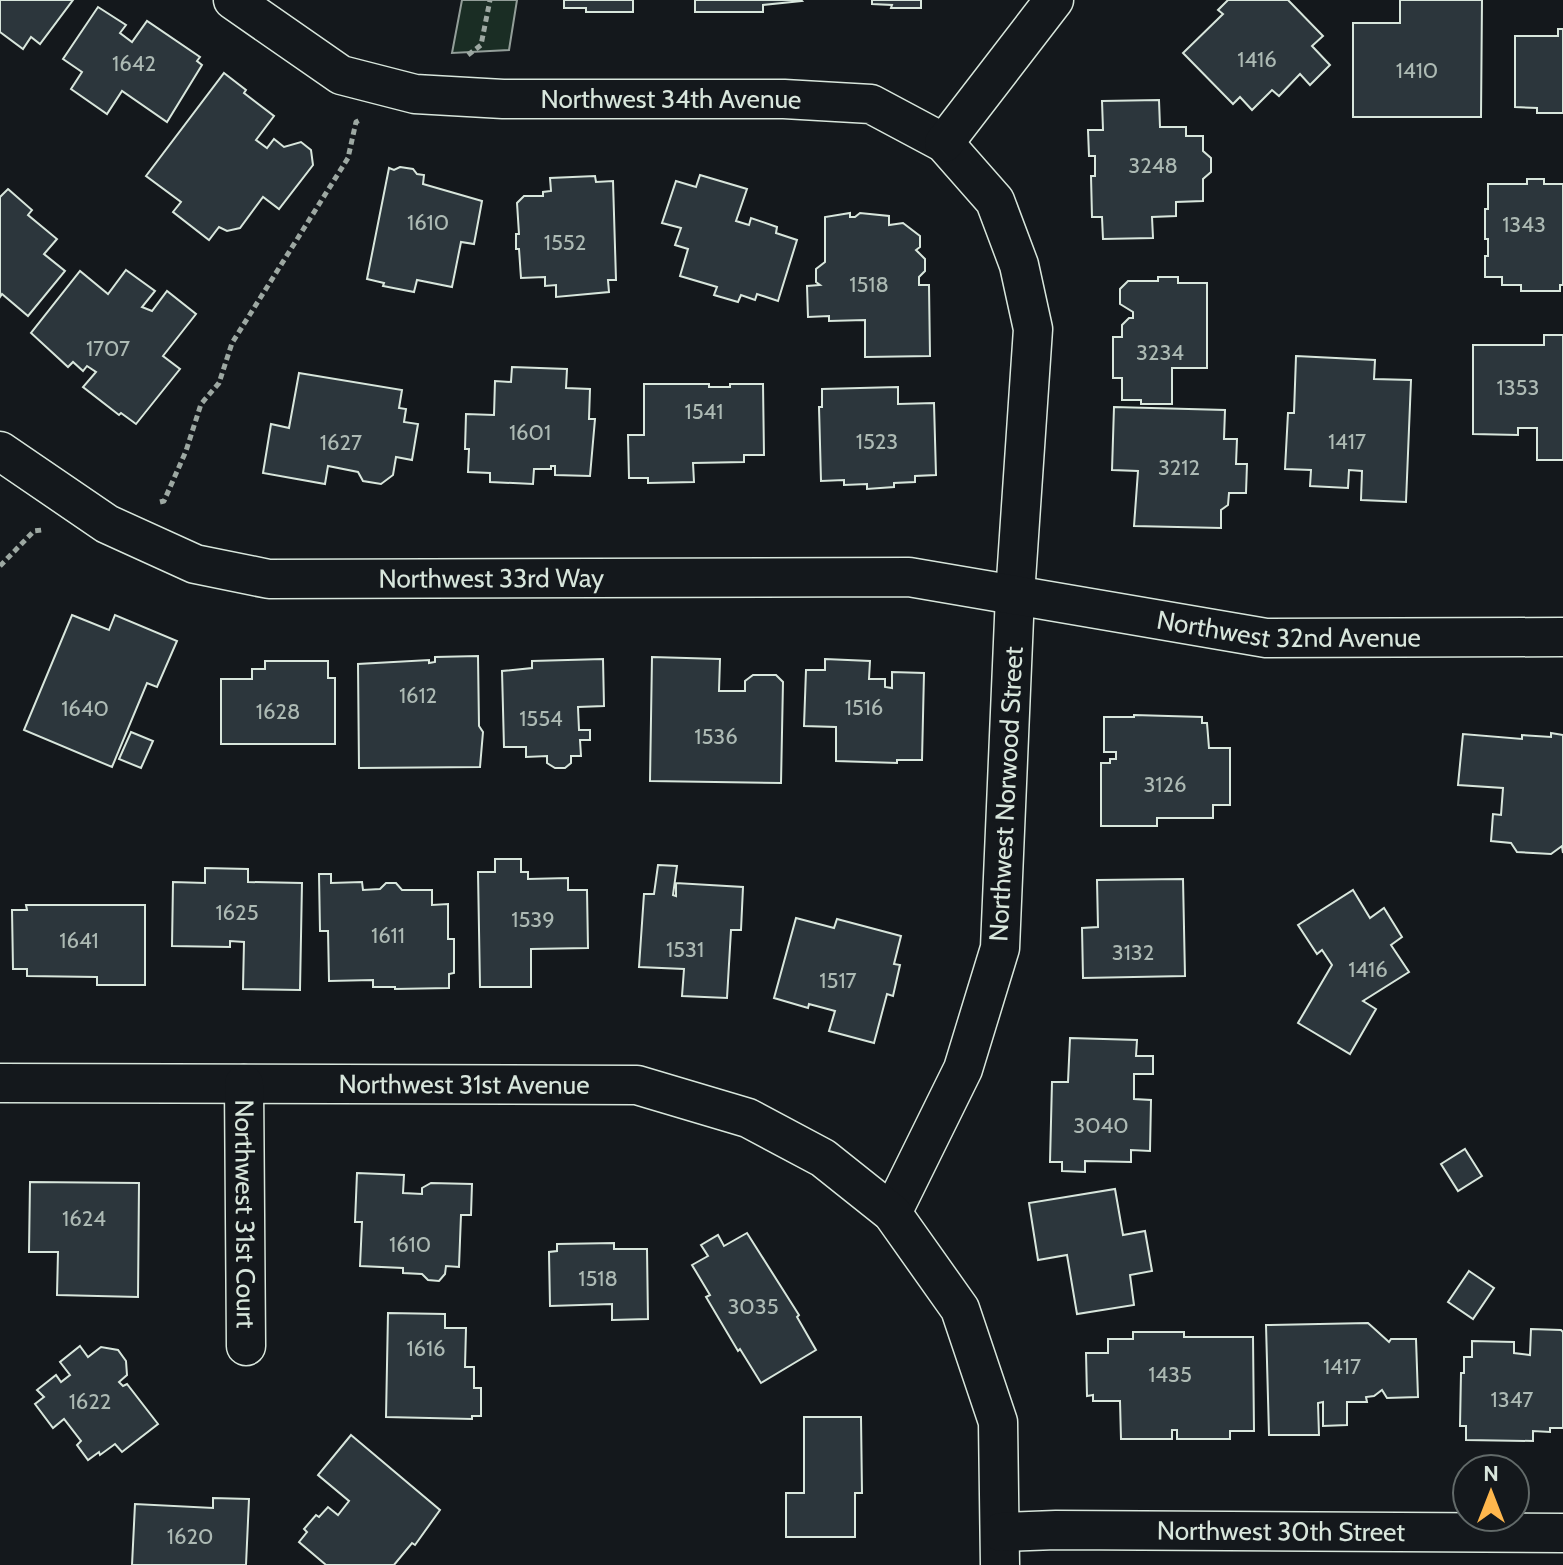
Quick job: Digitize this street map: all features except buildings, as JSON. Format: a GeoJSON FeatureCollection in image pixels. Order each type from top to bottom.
{"type":"FeatureCollection","features":[{"type":"Feature","properties":{"kind":"street","name":"Northwest 34th Avenue"},"geometry":{"type":"LineString","coordinates":[[233,0],[341,75],[415,94],[503,99],[784,99],[871,104],[944,143]]}},
{"type":"Feature","properties":{"kind":"street"},"geometry":{"type":"LineString","coordinates":[[944,143],[1054,0]]}},
{"type":"Feature","properties":{"kind":"street","name":"Northwest Norwood Street"},"geometry":{"type":"LineString","coordinates":[[892,1213],[963,1069],[1000,948],[1015,595],[1033,329],[1019,265],[995,201],[944,143]]}},
{"type":"Feature","properties":{"kind":"street","name":"Northwest 33rd Way"},"geometry":{"type":"LineString","coordinates":[[0,451],[107,524],[195,564],[269,579],[909,577],[1015,595]]}},
{"type":"Feature","properties":{"kind":"street","name":"Northwest 32nd Avenue"},"geometry":{"type":"LineString","coordinates":[[1015,595],[1266,638],[1563,637]]}},
{"type":"Feature","properties":{"kind":"street","name":"Northwest 31st Avenue"},"geometry":{"type":"LineString","coordinates":[[0,1083],[637,1085],[748,1118],[823,1158],[892,1213]]}},
{"type":"Feature","properties":{"kind":"street","name":"Northwest 31st Court"},"geometry":{"type":"LineString","coordinates":[[244,1084],[246,1346]]}},
{"type":"Feature","properties":{"kind":"street"},"geometry":{"type":"LineString","coordinates":[[892,1213],[960,1309],[998,1422],[1000,1549]]}},
{"type":"Feature","properties":{"kind":"street","name":"Northwest 30th Street"},"geometry":{"type":"LineString","coordinates":[[1000,1549],[1087,1530],[1563,1533]]}},
{"type":"Feature","properties":{"kind":"path"},"geometry":{"type":"LineString","coordinates":[[0,566],[34,531],[107,524],[164,501],[186,451],[201,404],[219,383],[232,343],[348,158],[356,122],[415,94],[481,45],[490,0]]}},
{"type":"Feature","properties":{"kind":"green space"},"geometry":{"type":"Polygon","coordinates":[[[462,0],[517,0],[509,50],[452,53],[462,0]]]}}]}
